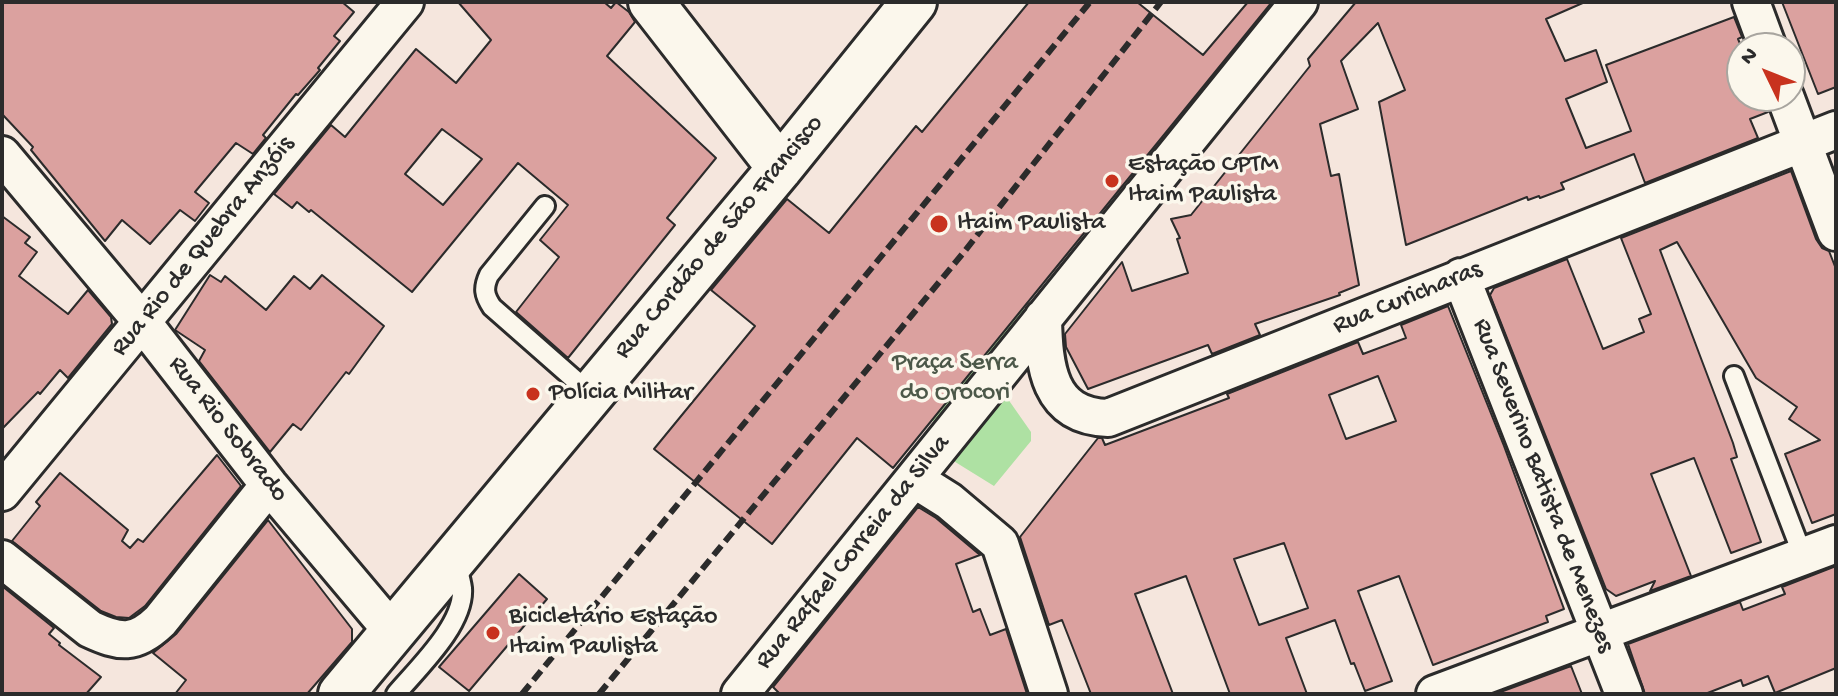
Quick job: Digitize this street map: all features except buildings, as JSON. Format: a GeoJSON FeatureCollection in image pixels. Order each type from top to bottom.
{"type":"FeatureCollection","features":[{"type":"Feature","properties":{"kind":"street","name":"Rua Rio de Quebra Anzóis"},"geometry":{"type":"LineString","coordinates":[[2,492],[405,2]]}},
{"type":"Feature","properties":{"kind":"street"},"geometry":{"type":"LineString","coordinates":[[651,2],[780,168]]}},
{"type":"Feature","properties":{"kind":"street","name":"Rua Cordão de São Francisco"},"geometry":{"type":"LineString","coordinates":[[341,694],[780,168],[914,2]]}},
{"type":"Feature","properties":{"kind":"street","name":"Rua Rafael Correia da Silva"},"geometry":{"type":"LineString","coordinates":[[740,694],[1299,2]]}},
{"type":"Feature","properties":{"kind":"street"},"geometry":{"type":"LineString","coordinates":[[1751,2],[1762,32]]}},
{"type":"Feature","properties":{"kind":"street"},"geometry":{"type":"LineString","coordinates":[[1791,112],[1836,232]]}},
{"type":"Feature","properties":{"kind":"street","name":"Rua Curicharas"},"geometry":{"type":"LineString","coordinates":[[1043,318],[1046,363],[1051,382],[1060,398],[1074,410],[1092,417],[1108,418],[1836,130]]}},
{"type":"Feature","properties":{"kind":"street","name":"Rua Rio Sobrado"},"geometry":{"type":"LineString","coordinates":[[2,155],[143,323],[269,485],[392,631]]}},
{"type":"Feature","properties":{"kind":"street","name":"Rua Severino Batista de Menezes"},"geometry":{"type":"LineString","coordinates":[[1461,277],[1624,694]]}},
{"type":"Feature","properties":{"kind":"street"},"geometry":{"type":"LineString","coordinates":[[914,479],[949,501],[1000,544],[1049,694]]}},
{"type":"Feature","properties":{"kind":"street"},"geometry":{"type":"LineString","coordinates":[[2,559],[90,629],[130,641],[147,633],[160,621],[269,485]]}},
{"type":"Feature","properties":{"kind":"street"},"geometry":{"type":"LineString","coordinates":[[1435,694],[1836,544]]}},
{"type":"Feature","properties":{"kind":"lane"},"geometry":{"type":"LineString","coordinates":[[545,206],[489,275],[484,287],[486,298],[492,307],[591,394]]}},
{"type":"Feature","properties":{"kind":"lane"},"geometry":{"type":"LineString","coordinates":[[1734,376],[1803,556]]}},
{"type":"Feature","properties":{"kind":"lane"},"geometry":{"type":"LineString","coordinates":[[396,694],[452,626],[462,590],[455,556]]}},
{"type":"Feature","properties":{"kind":"green space","name":"Praça Serra do Orocori"},"geometry":{"type":"Polygon","coordinates":[[[992,284],[1038,320],[1003,392],[1031,432],[1031,441],[994,486],[952,460],[946,431],[902,397],[992,284]]]}},
{"type":"Feature","properties":{"kind":"railway"},"geometry":{"type":"LineString","coordinates":[[522,694],[1090,2]]}},
{"type":"Feature","properties":{"kind":"railway"},"geometry":{"type":"LineString","coordinates":[[599,694],[964,252],[1161,2]]}},
{"type":"Feature","properties":{"kind":"place","name":"Estação CPTM Itaim Paulista"},"geometry":{"type":"Point","coordinates":[1112,181]}},
{"type":"Feature","properties":{"kind":"place","name":"Itaim Paulista"},"geometry":{"type":"Point","coordinates":[939,224]}},
{"type":"Feature","properties":{"kind":"place","name":"Polícia Militar"},"geometry":{"type":"Point","coordinates":[533,394]}},
{"type":"Feature","properties":{"kind":"place","name":"Bicicletário Estação Itaim Paulista"},"geometry":{"type":"Point","coordinates":[493,633]}}]}
